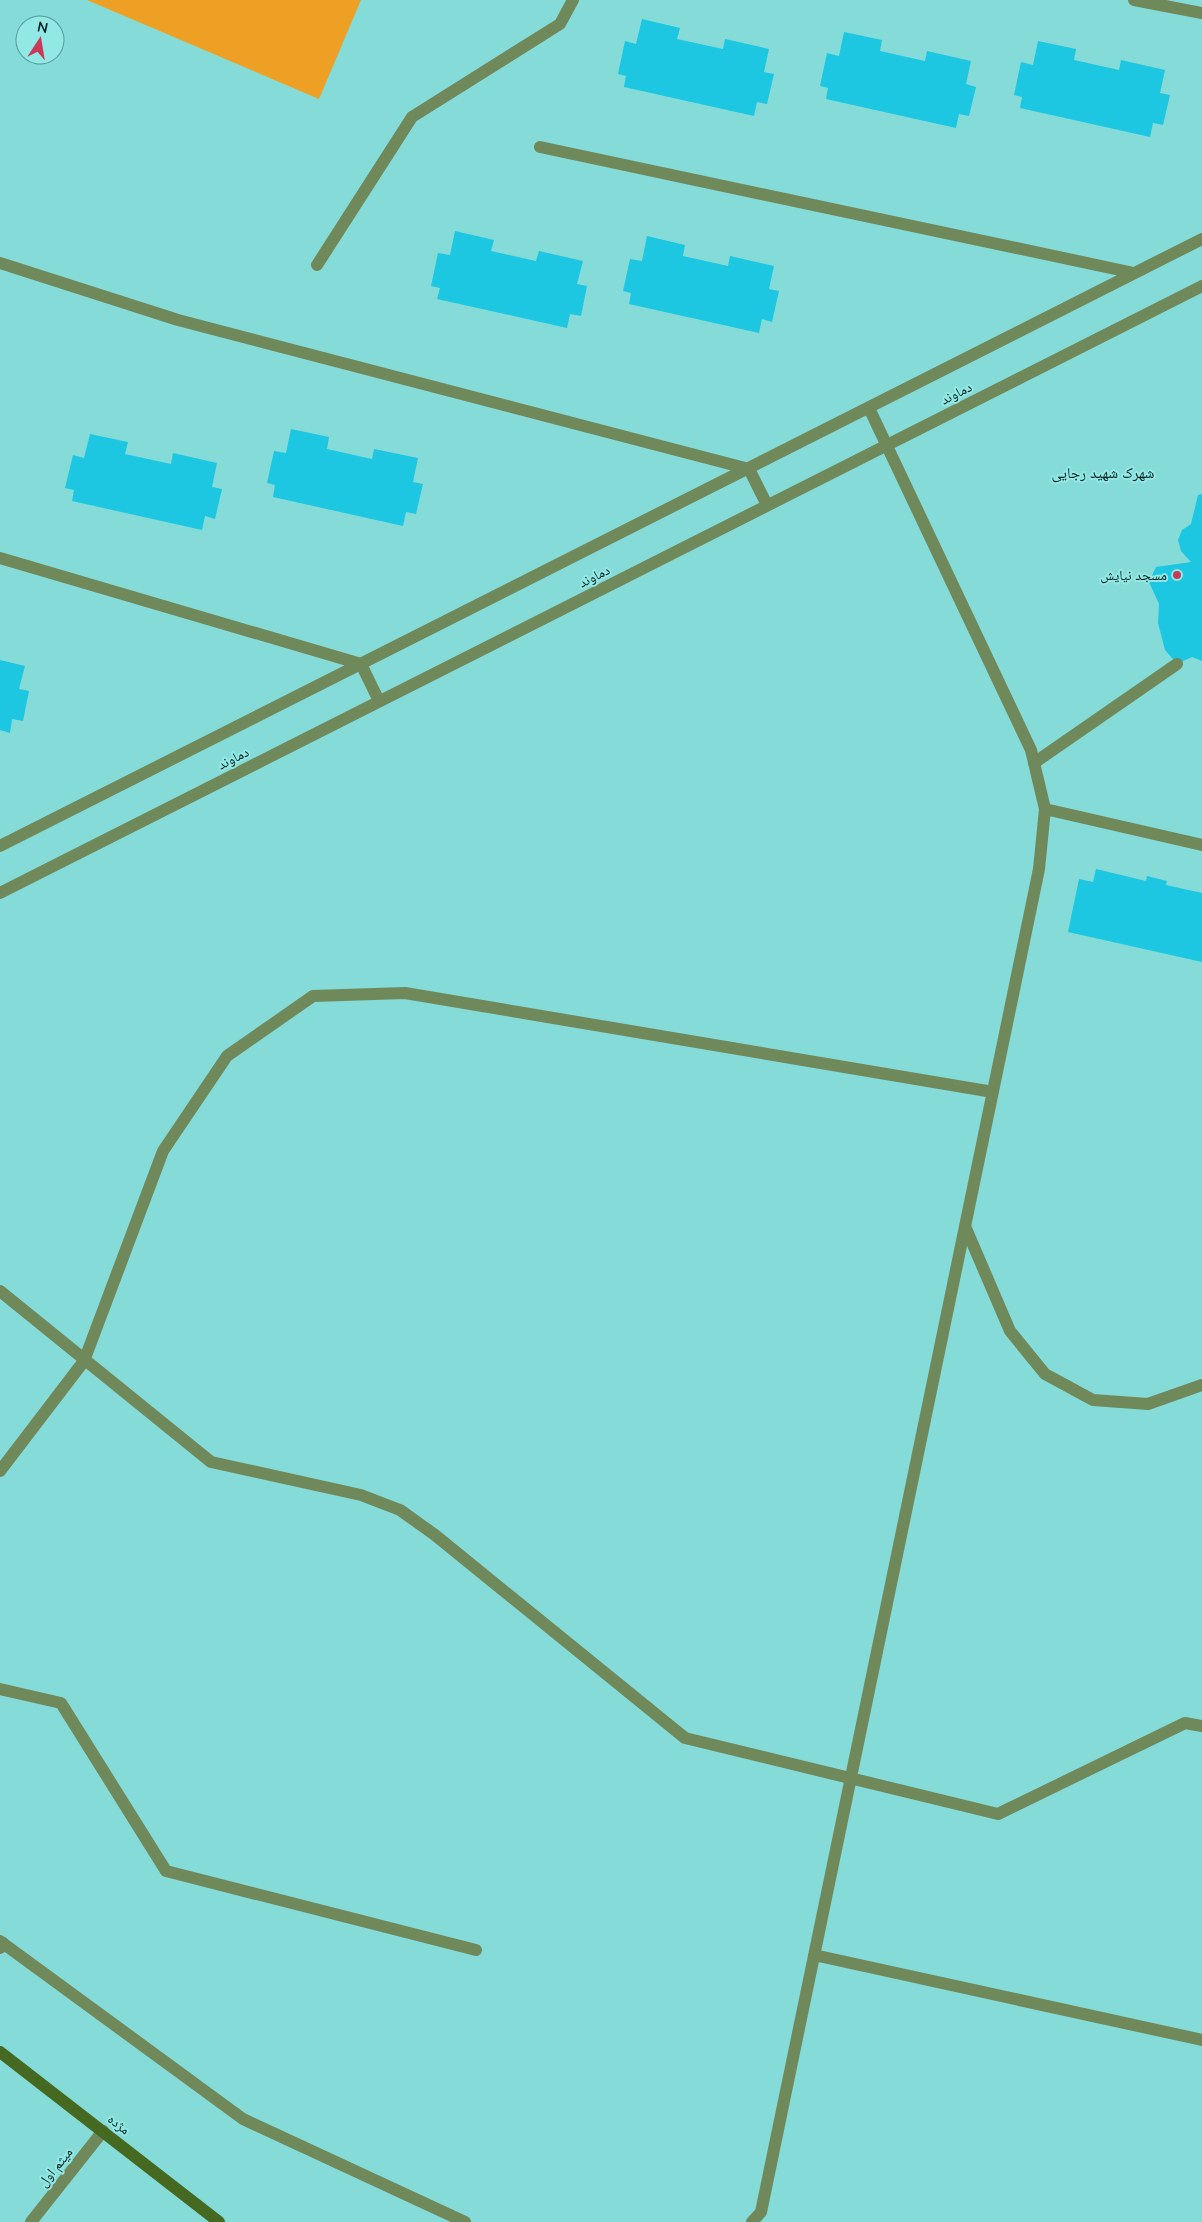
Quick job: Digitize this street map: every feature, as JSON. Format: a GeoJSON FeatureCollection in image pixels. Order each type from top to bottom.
{"type":"FeatureCollection","features":[{"type":"Feature","properties":{"kind":"main road","name":"مژده"},"geometry":{"type":"LineString","coordinates":[[0,2052],[219,2222]]}},
{"type":"Feature","properties":{"kind":"street"},"geometry":{"type":"LineString","coordinates":[[317,264],[412,117],[560,24],[573,0]]}},
{"type":"Feature","properties":{"kind":"street"},"geometry":{"type":"LineString","coordinates":[[1134,0],[1202,13]]}},
{"type":"Feature","properties":{"kind":"street"},"geometry":{"type":"LineString","coordinates":[[540,147],[1134,273]]}},
{"type":"Feature","properties":{"kind":"street","name":"دماوند"},"geometry":{"type":"LineString","coordinates":[[3,842],[749,469],[1202,239]]}},
{"type":"Feature","properties":{"kind":"street"},"geometry":{"type":"LineString","coordinates":[[0,263],[178,320],[749,469],[767,505]]}},
{"type":"Feature","properties":{"kind":"street","name":"دماوند"},"geometry":{"type":"LineString","coordinates":[[0,893],[1202,286]]}},
{"type":"Feature","properties":{"kind":"street"},"geometry":{"type":"LineString","coordinates":[[752,2222],[761,2212],[851,1778],[1039,870],[1045,809],[1031,750],[869,408]]}},
{"type":"Feature","properties":{"kind":"street"},"geometry":{"type":"LineString","coordinates":[[0,558],[361,664],[379,701]]}},
{"type":"Feature","properties":{"kind":"street"},"geometry":{"type":"LineString","coordinates":[[1034,763],[1177,664]]}},
{"type":"Feature","properties":{"kind":"street"},"geometry":{"type":"LineString","coordinates":[[1045,809],[1202,845]]}},
{"type":"Feature","properties":{"kind":"street"},"geometry":{"type":"LineString","coordinates":[[0,1471],[84,1361],[163,1151],[227,1056],[313,996],[406,993],[993,1092]]}},
{"type":"Feature","properties":{"kind":"street"},"geometry":{"type":"LineString","coordinates":[[965,1226],[1010,1331],[1045,1374],[1094,1400],[1148,1404],[1202,1385]]}},
{"type":"Feature","properties":{"kind":"street"},"geometry":{"type":"LineString","coordinates":[[0,1291],[211,1462],[361,1495],[400,1510],[435,1535],[685,1738],[998,1814],[1185,1724],[1202,1726]]}},
{"type":"Feature","properties":{"kind":"street"},"geometry":{"type":"LineString","coordinates":[[0,1689],[61,1703],[166,1871],[476,1950]]}},
{"type":"Feature","properties":{"kind":"street"},"geometry":{"type":"LineString","coordinates":[[1,1944],[243,2119],[465,2222]]}},
{"type":"Feature","properties":{"kind":"street"},"geometry":{"type":"LineString","coordinates":[[814,1955],[1202,2040]]}},
{"type":"Feature","properties":{"kind":"street","name":"میثم اول"},"geometry":{"type":"LineString","coordinates":[[31,2222],[103,2131]]}},
{"type":"Feature","properties":{"kind":"shaded area"},"geometry":{"type":"Polygon","coordinates":[[[87,0],[361,0],[319,99],[87,0]]]}},
{"type":"Feature","properties":{"kind":"building"},"geometry":{"type":"Polygon","coordinates":[[[642,19],[680,28],[677,39],[723,49],[725,39],[769,49],[764,72],[774,74],[767,104],[757,102],[754,116],[624,87],[626,76],[618,74],[625,41],[636,44],[642,19]]]}},
{"type":"Feature","properties":{"kind":"building"},"geometry":{"type":"Polygon","coordinates":[[[844,32],[882,40],[880,51],[925,61],[927,51],[971,61],[966,84],[976,87],[969,116],[959,114],[956,128],[826,99],[828,88],[820,86],[827,53],[839,56],[844,32]]]}},
{"type":"Feature","properties":{"kind":"building"},"geometry":{"type":"Polygon","coordinates":[[[1038,41],[1076,49],[1074,60],[1119,70],[1121,60],[1165,70],[1160,93],[1170,95],[1163,125],[1153,123],[1150,137],[1020,108],[1022,97],[1014,95],[1021,62],[1033,65],[1038,41]]]}},
{"type":"Feature","properties":{"kind":"building"},"geometry":{"type":"Polygon","coordinates":[[[455,231],[494,240],[491,251],[536,261],[539,251],[583,261],[577,284],[587,286],[581,316],[570,314],[567,328],[437,299],[440,288],[431,286],[438,253],[450,255],[455,231]]]}},
{"type":"Feature","properties":{"kind":"building"},"geometry":{"type":"Polygon","coordinates":[[[647,236],[685,245],[683,256],[728,266],[730,256],[774,266],[769,289],[779,291],[772,322],[762,319],[759,333],[629,304],[631,293],[623,291],[630,259],[642,261],[647,236]]]}},
{"type":"Feature","properties":{"kind":"building"},"geometry":{"type":"Polygon","coordinates":[[[291,429],[329,437],[327,449],[372,459],[374,449],[418,458],[413,482],[423,484],[416,514],[406,512],[403,526],[273,497],[275,485],[267,483],[274,451],[286,453],[291,429]]]}},
{"type":"Feature","properties":{"kind":"building"},"geometry":{"type":"Polygon","coordinates":[[[90,434],[128,442],[125,454],[171,464],[173,453],[217,463],[212,487],[222,489],[215,519],[205,516],[202,530],[72,501],[74,490],[65,488],[73,455],[84,458],[90,434]]]}},
{"type":"Feature","properties":{"kind":"building","name":"مسجد نیایش"},"geometry":{"type":"Polygon","coordinates":[[[1202,494],[1202,661],[1192,657],[1177,664],[1165,650],[1158,623],[1159,604],[1149,582],[1156,567],[1191,562],[1181,551],[1178,540],[1182,530],[1191,524],[1198,495],[1202,494]]]}},
{"type":"Feature","properties":{"kind":"building"},"geometry":{"type":"Polygon","coordinates":[[[0,660],[25,666],[19,689],[29,691],[23,721],[12,719],[10,733],[0,730],[0,660]]]}},
{"type":"Feature","properties":{"kind":"building"},"geometry":{"type":"Polygon","coordinates":[[[1096,869],[1146,881],[1147,876],[1167,881],[1166,885],[1202,893],[1202,962],[1068,932],[1079,879],[1093,882],[1096,869]]]}},
{"type":"Feature","properties":{"kind":"place","name":"مسجد نیایش"},"geometry":{"type":"Point","coordinates":[1177,575]}},
{"type":"Feature","properties":{"kind":"district","name":"شهرک شهید رجایی"},"geometry":{"type":"Point","coordinates":[1103,473]}}]}
